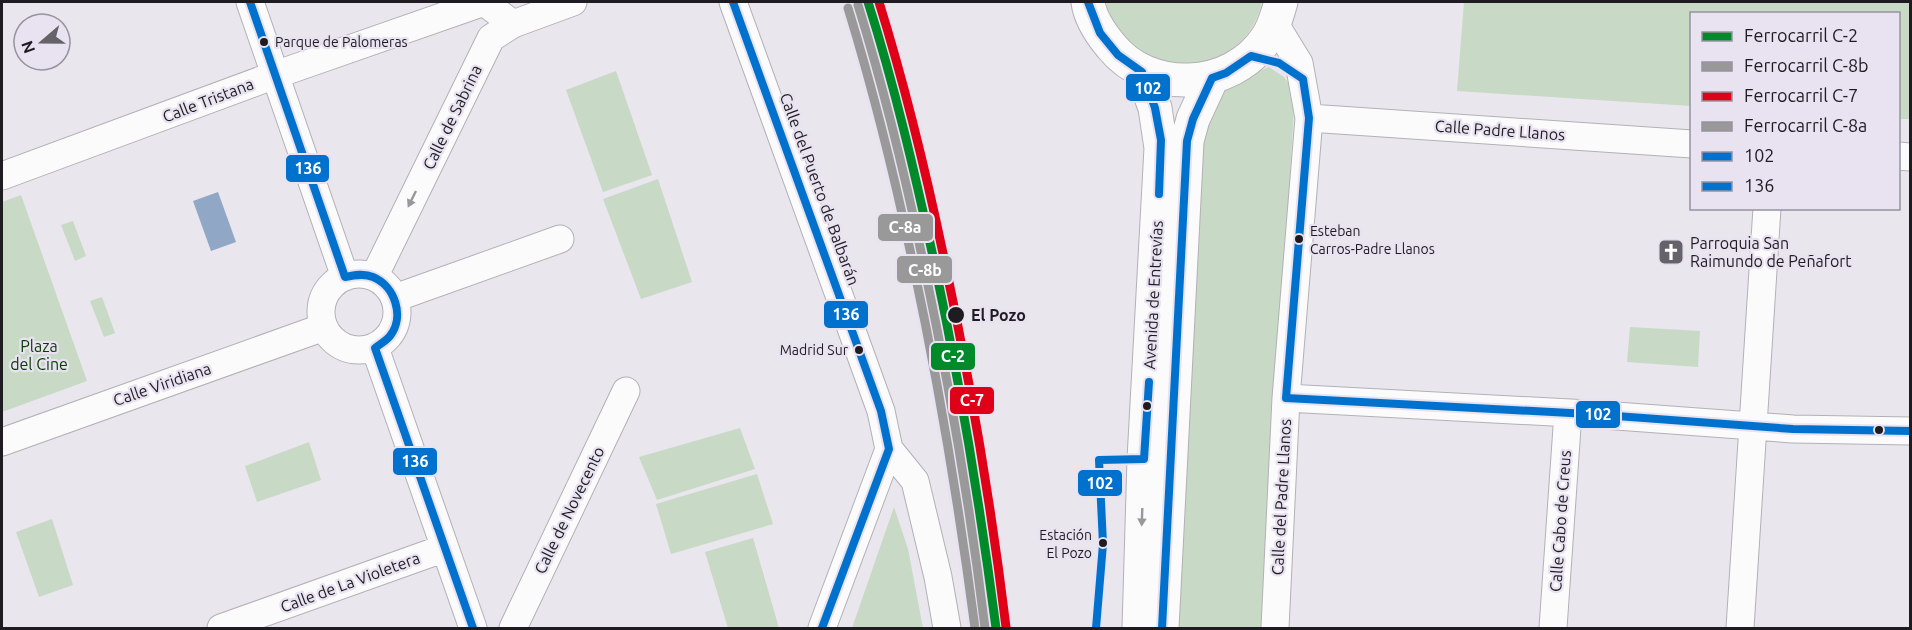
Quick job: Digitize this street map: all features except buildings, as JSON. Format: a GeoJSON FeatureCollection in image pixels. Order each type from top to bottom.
{"type":"FeatureCollection","features":[{"type":"Feature","properties":{"kind":"main road"},"geometry":{"type":"LineString","coordinates":[[1088,2],[1100,33],[1118,55],[1142,72],[1176,81],[1212,78],[1251,56],[1265,41],[1278,13]]}},
{"type":"Feature","properties":{"kind":"main road","name":"Avenida de Entrevías"},"geometry":{"type":"LineString","coordinates":[[1138,628],[1144,459],[1161,148],[1155,108],[1142,72]]}},
{"type":"Feature","properties":{"kind":"main road","name":"Avenida de Entrevías"},"geometry":{"type":"LineString","coordinates":[[1162,628],[1187,141],[1192,119],[1212,78]]}},
{"type":"Feature","properties":{"kind":"street"},"geometry":{"type":"LineString","coordinates":[[250,2],[345,277]]}},
{"type":"Feature","properties":{"kind":"street"},"geometry":{"type":"LineString","coordinates":[[484,2],[513,24]]}},
{"type":"Feature","properties":{"kind":"street","name":"Calle Tristana"},"geometry":{"type":"LineString","coordinates":[[2,176],[275,75],[484,2]]}},
{"type":"Feature","properties":{"kind":"street","name":"Calle de Sabrina"},"geometry":{"type":"LineString","coordinates":[[374,277],[491,38],[513,24],[573,2]]}},
{"type":"Feature","properties":{"kind":"street","name":"Calle del Puerto de Balbarán"},"geometry":{"type":"LineString","coordinates":[[733,2],[881,411],[889,448],[915,481]]}},
{"type":"Feature","properties":{"kind":"street","name":"Calle del Puerto de Balbarán"},"geometry":{"type":"LineString","coordinates":[[753,2],[891,387],[938,577],[947,628]]}},
{"type":"Feature","properties":{"kind":"street","name":"Calle del Padre Llanos"},"geometry":{"type":"LineString","coordinates":[[1275,628],[1286,398],[1310,118],[1304,79],[1278,13]]}},
{"type":"Feature","properties":{"kind":"street"},"geometry":{"type":"LineString","coordinates":[[1251,56],[1271,58],[1287,66],[1304,79]]}},
{"type":"Feature","properties":{"kind":"street","name":"Calle Padre Llanos"},"geometry":{"type":"LineString","coordinates":[[1310,118],[1690,144]]}},
{"type":"Feature","properties":{"kind":"street"},"geometry":{"type":"LineString","coordinates":[[1740,628],[1767,210]]}},
{"type":"Feature","properties":{"kind":"street"},"geometry":{"type":"LineString","coordinates":[[395,298],[560,239]]}},
{"type":"Feature","properties":{"kind":"street"},"geometry":{"type":"LineString","coordinates":[[359,274],[374,277],[387,285],[395,298],[398,318],[390,335],[375,348],[355,351],[336,343],[324,327],[321,307],[329,289],[345,277],[359,274]]}},
{"type":"Feature","properties":{"kind":"street","name":"Calle Viridiana"},"geometry":{"type":"LineString","coordinates":[[2,442],[324,327]]}},
{"type":"Feature","properties":{"kind":"street"},"geometry":{"type":"LineString","coordinates":[[375,348],[472,628]]}},
{"type":"Feature","properties":{"kind":"street","name":"Calle de Novecento"},"geometry":{"type":"LineString","coordinates":[[513,628],[626,391]]}},
{"type":"Feature","properties":{"kind":"street"},"geometry":{"type":"LineString","coordinates":[[1286,398],[1568,413],[1792,429],[1911,431]]}},
{"type":"Feature","properties":{"kind":"street","name":"Calle Cabo de Creus"},"geometry":{"type":"LineString","coordinates":[[1553,628],[1568,413]]}},
{"type":"Feature","properties":{"kind":"street"},"geometry":{"type":"LineString","coordinates":[[822,628],[889,448]]}},
{"type":"Feature","properties":{"kind":"street","name":"Calle de La Violetera"},"geometry":{"type":"LineString","coordinates":[[220,628],[445,548]]}},
{"type":"Feature","properties":{"kind":"green space"},"geometry":{"type":"Polygon","coordinates":[[[1106,2],[1262,2],[1254,24],[1242,41],[1226,53],[1207,61],[1187,64],[1167,62],[1147,54],[1128,41],[1114,23],[1106,2]]]}},
{"type":"Feature","properties":{"kind":"green space"},"geometry":{"type":"Polygon","coordinates":[[[1464,2],[1910,2],[1910,119],[1900,119],[1900,12],[1690,12],[1690,106],[1457,91],[1464,2]]]}},
{"type":"Feature","properties":{"kind":"green space"},"geometry":{"type":"Polygon","coordinates":[[[1269,67],[1284,77],[1295,92],[1263,628],[1172,628],[1198,129],[1225,90],[1245,77],[1269,67]]]}},
{"type":"Feature","properties":{"kind":"green space"},"geometry":{"type":"Polygon","coordinates":[[[616,71],[652,175],[603,192],[566,90],[616,71]]]}},
{"type":"Feature","properties":{"kind":"green space"},"geometry":{"type":"Polygon","coordinates":[[[658,179],[692,282],[641,299],[603,199],[658,179]]]}},
{"type":"Feature","properties":{"kind":"green space","name":"Plaza del Cine"},"geometry":{"type":"Polygon","coordinates":[[[21,195],[87,381],[2,412],[2,202],[21,195]]]}},
{"type":"Feature","properties":{"kind":"green space"},"geometry":{"type":"Polygon","coordinates":[[[73,221],[86,256],[75,261],[61,225],[73,221]]]}},
{"type":"Feature","properties":{"kind":"green space"},"geometry":{"type":"Polygon","coordinates":[[[102,297],[115,333],[104,337],[90,301],[102,297]]]}},
{"type":"Feature","properties":{"kind":"green space"},"geometry":{"type":"Polygon","coordinates":[[[1630,327],[1700,331],[1698,367],[1627,362],[1630,327]]]}},
{"type":"Feature","properties":{"kind":"green space"},"geometry":{"type":"Polygon","coordinates":[[[740,428],[755,469],[657,500],[639,457],[740,428]]]}},
{"type":"Feature","properties":{"kind":"green space"},"geometry":{"type":"Polygon","coordinates":[[[309,442],[321,480],[257,502],[245,466],[309,442]]]}},
{"type":"Feature","properties":{"kind":"green space"},"geometry":{"type":"Polygon","coordinates":[[[757,474],[773,524],[671,554],[656,504],[757,474]]]}},
{"type":"Feature","properties":{"kind":"green space"},"geometry":{"type":"Polygon","coordinates":[[[894,507],[908,549],[923,628],[852,628],[894,507]]]}},
{"type":"Feature","properties":{"kind":"green space"},"geometry":{"type":"Polygon","coordinates":[[[52,519],[73,585],[39,597],[16,532],[52,519]]]}},
{"type":"Feature","properties":{"kind":"green space"},"geometry":{"type":"Polygon","coordinates":[[[753,538],[779,628],[728,628],[705,552],[753,538]]]}},
{"type":"Feature","properties":{"kind":"water"},"geometry":{"type":"Polygon","coordinates":[[[218,192],[236,242],[211,251],[193,201],[218,192]]]}},
{"type":"Feature","properties":{"kind":"rail line","name":"C-2"},"geometry":{"type":"LineString","coordinates":[[868,2],[904,131],[927,228],[969,444],[996,628]]}},
{"type":"Feature","properties":{"kind":"rail line","name":"C-7"},"geometry":{"type":"LineString","coordinates":[[879,2],[914,129],[954,304],[987,488],[1006,627]]}},
{"type":"Feature","properties":{"kind":"rail line","name":"C-8b"},"geometry":{"type":"LineString","coordinates":[[858,5],[894,132],[933,307],[966,490],[985,628]]}},
{"type":"Feature","properties":{"kind":"rail line","name":"C-8a"},"geometry":{"type":"LineString","coordinates":[[848,8],[884,136],[922,309],[948,446],[975,628]]}},
{"type":"Feature","properties":{"kind":"transit line","name":"136"},"geometry":{"type":"LineString","coordinates":[[250,2],[345,277],[363,275],[381,281],[387,287],[395,303],[397,320],[394,328],[388,338],[375,348],[473,628]]}},
{"type":"Feature","properties":{"kind":"transit line","name":"136"},"geometry":{"type":"LineString","coordinates":[[733,2],[881,411],[889,449],[822,628]]}},
{"type":"Feature","properties":{"kind":"transit line","name":"102"},"geometry":{"type":"LineString","coordinates":[[1088,2],[1100,33],[1118,55],[1142,72],[1155,108],[1161,140],[1159,194]]}},
{"type":"Feature","properties":{"kind":"transit line","name":"102"},"geometry":{"type":"LineString","coordinates":[[1162,628],[1187,141],[1193,119],[1212,78],[1226,73],[1251,56],[1279,63],[1303,79],[1309,118],[1286,398]]}},
{"type":"Feature","properties":{"kind":"transit line","name":"102"},"geometry":{"type":"LineString","coordinates":[[1096,628],[1103,544],[1099,460],[1144,459],[1149,382]]}},
{"type":"Feature","properties":{"kind":"transit line","name":"102"},"geometry":{"type":"LineString","coordinates":[[1286,398],[1589,414],[1793,429],[1910,431]]}},
{"type":"Feature","properties":{"kind":"place","name":"Parque de Palomeras"},"geometry":{"type":"Point","coordinates":[264,42]}},
{"type":"Feature","properties":{"kind":"place","name":"Esteban Carros-Padre Llanos"},"geometry":{"type":"Point","coordinates":[1299,239]}},
{"type":"Feature","properties":{"kind":"place","name":"Parroquia San Raimundo de Peñafort"},"geometry":{"type":"Point","coordinates":[1671,252]}},
{"type":"Feature","properties":{"kind":"place","name":"El Pozo"},"geometry":{"type":"Point","coordinates":[956,315]}},
{"type":"Feature","properties":{"kind":"place","name":"Madrid Sur"},"geometry":{"type":"Point","coordinates":[859,350]}},
{"type":"Feature","properties":{"kind":"place","name":"Estación El Pozo"},"geometry":{"type":"Point","coordinates":[1103,543]}}]}
